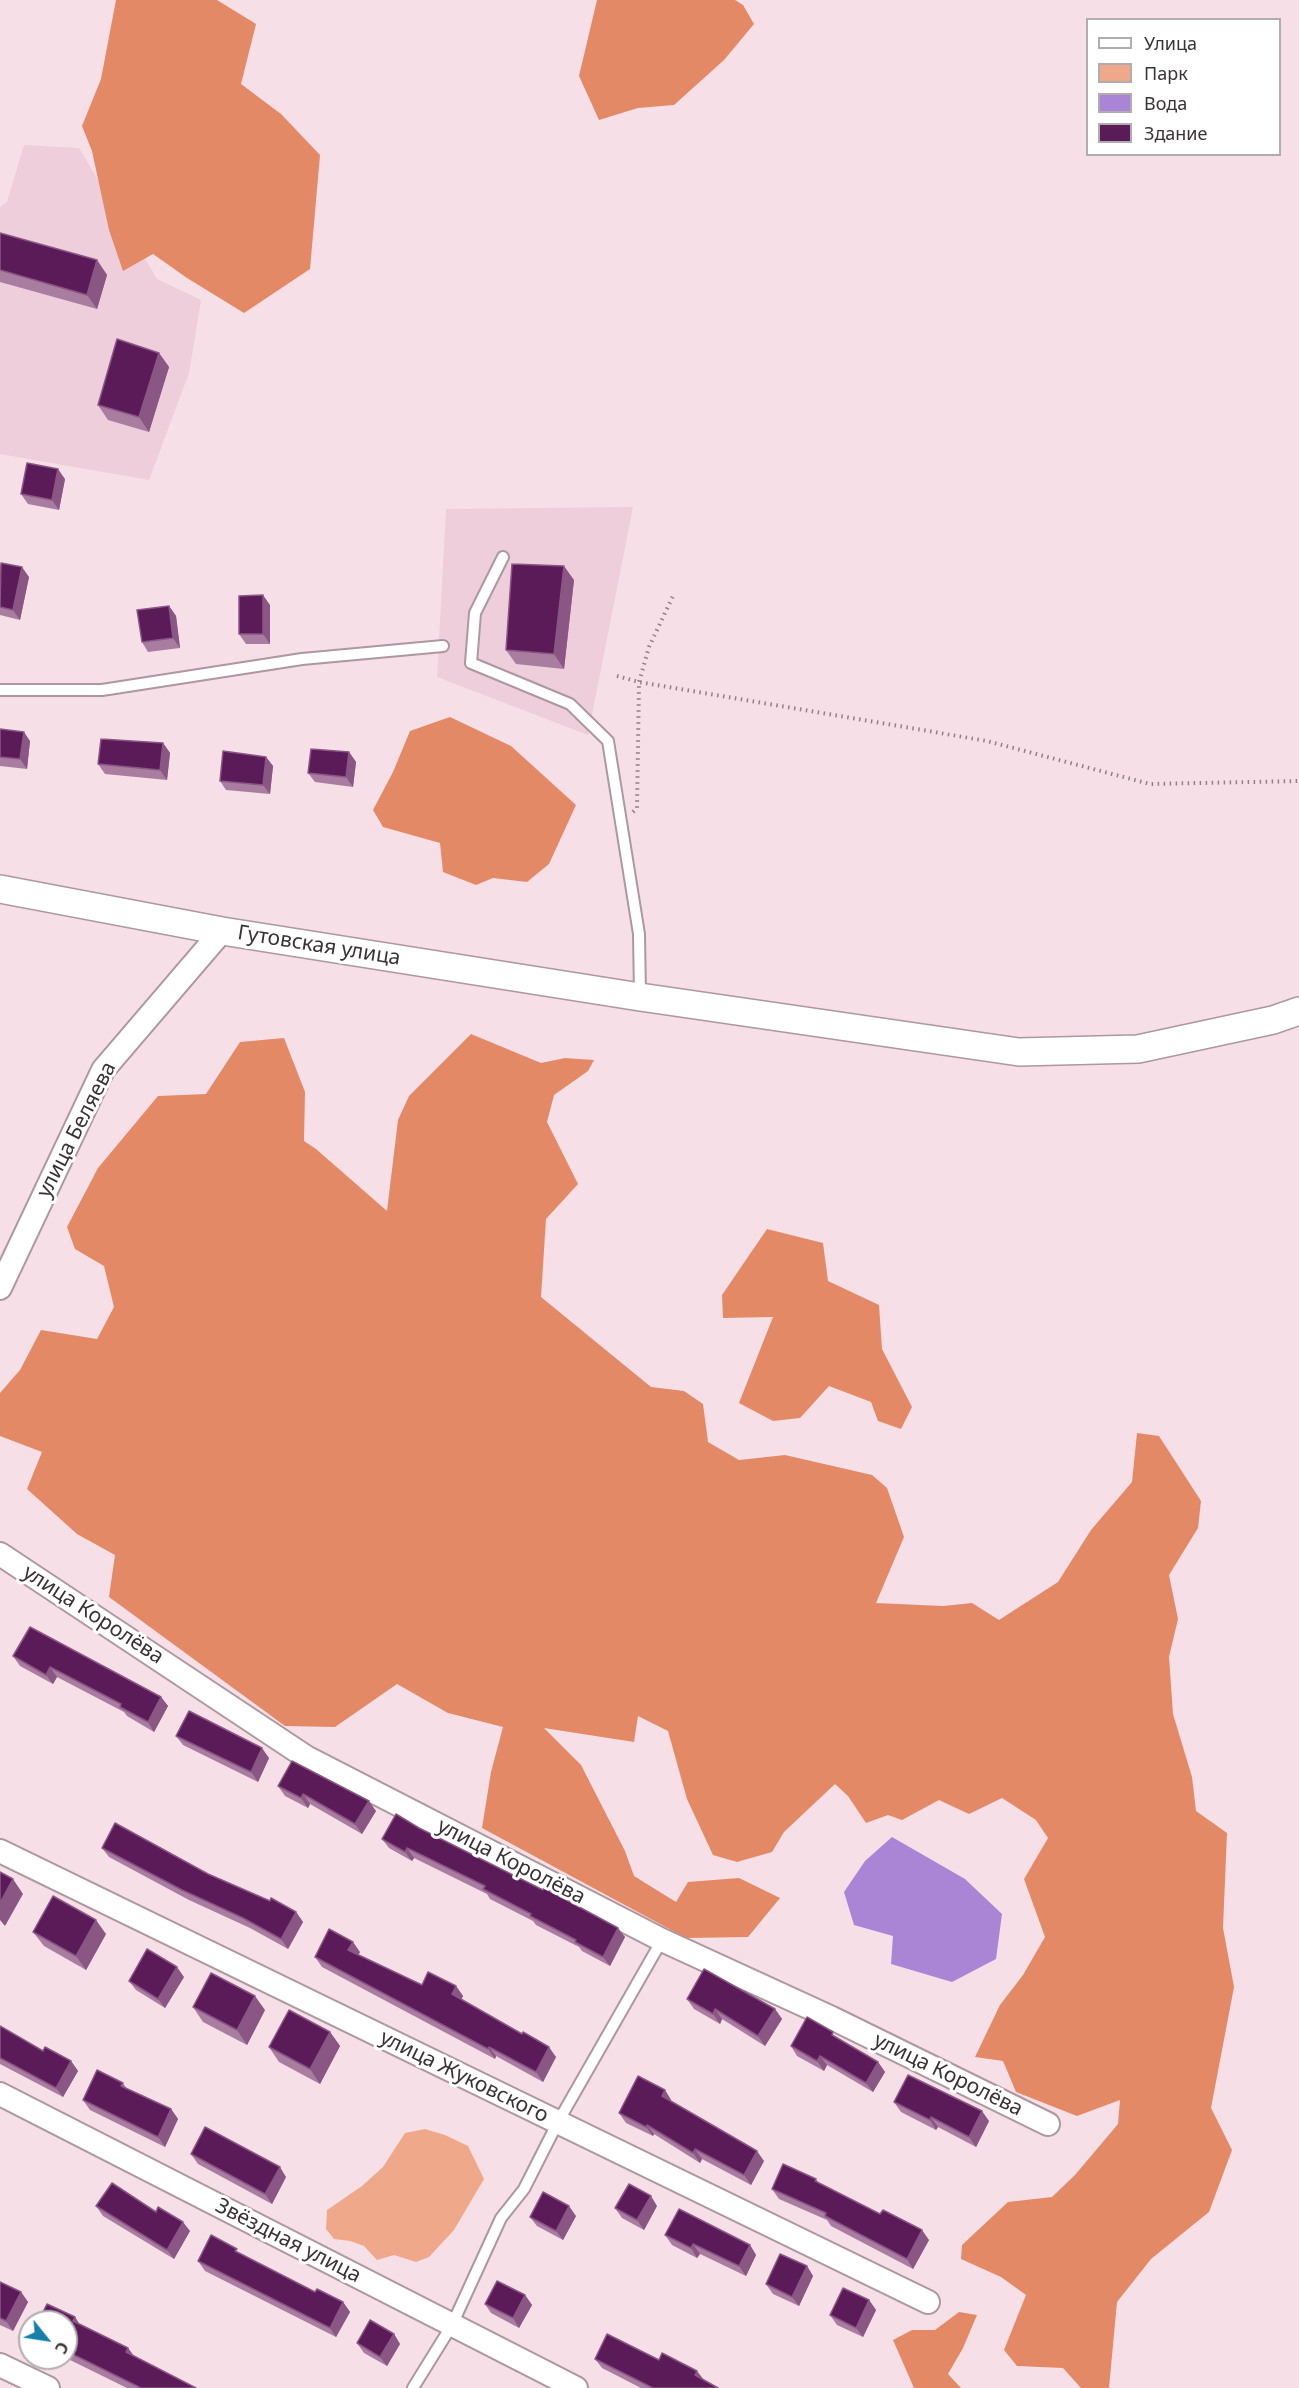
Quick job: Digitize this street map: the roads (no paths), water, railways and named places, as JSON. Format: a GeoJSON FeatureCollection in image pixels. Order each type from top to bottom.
{"type":"FeatureCollection","features":[{"type":"Feature","properties":{"kind":"street","name":"Гутовская улица"},"geometry":{"type":"LineString","coordinates":[[0,889],[222,931],[640,997],[1019,1052],[1138,1049],[1273,1020],[1299,1011]]}},
{"type":"Feature","properties":{"kind":"street","name":"улица Беляева"},"geometry":{"type":"LineString","coordinates":[[0,1288],[103,1070],[222,931]]}},
{"type":"Feature","properties":{"kind":"street","name":"улица Королёва"},"geometry":{"type":"LineString","coordinates":[[0,1554],[306,1757],[662,1940],[832,2018],[1048,2124]]}},
{"type":"Feature","properties":{"kind":"street","name":"улица Жуковского"},"geometry":{"type":"LineString","coordinates":[[0,1851],[928,2302]]}},
{"type":"Feature","properties":{"kind":"street","name":"Звёздная улица"},"geometry":{"type":"LineString","coordinates":[[0,2094],[576,2388]]}},
{"type":"Feature","properties":{"kind":"street"},"geometry":{"type":"LineString","coordinates":[[0,2365],[48,2388]]}},
{"type":"Feature","properties":{"kind":"lane"},"geometry":{"type":"LineString","coordinates":[[503,556],[476,613],[471,663],[570,704],[608,741],[639,934],[640,997]]}},
{"type":"Feature","properties":{"kind":"lane"},"geometry":{"type":"LineString","coordinates":[[0,690],[102,690],[302,659],[442,646]]}},
{"type":"Feature","properties":{"kind":"lane"},"geometry":{"type":"LineString","coordinates":[[413,2388],[452,2325],[501,2218],[524,2189],[558,2122],[662,1940]]}},
{"type":"Feature","properties":{"kind":"water"},"geometry":{"type":"Polygon","coordinates":[[[892,1837],[965,1879],[1002,1914],[996,1959],[952,1982],[891,1964],[893,1936],[854,1925],[844,1892],[865,1861],[892,1837]]]}}]}
